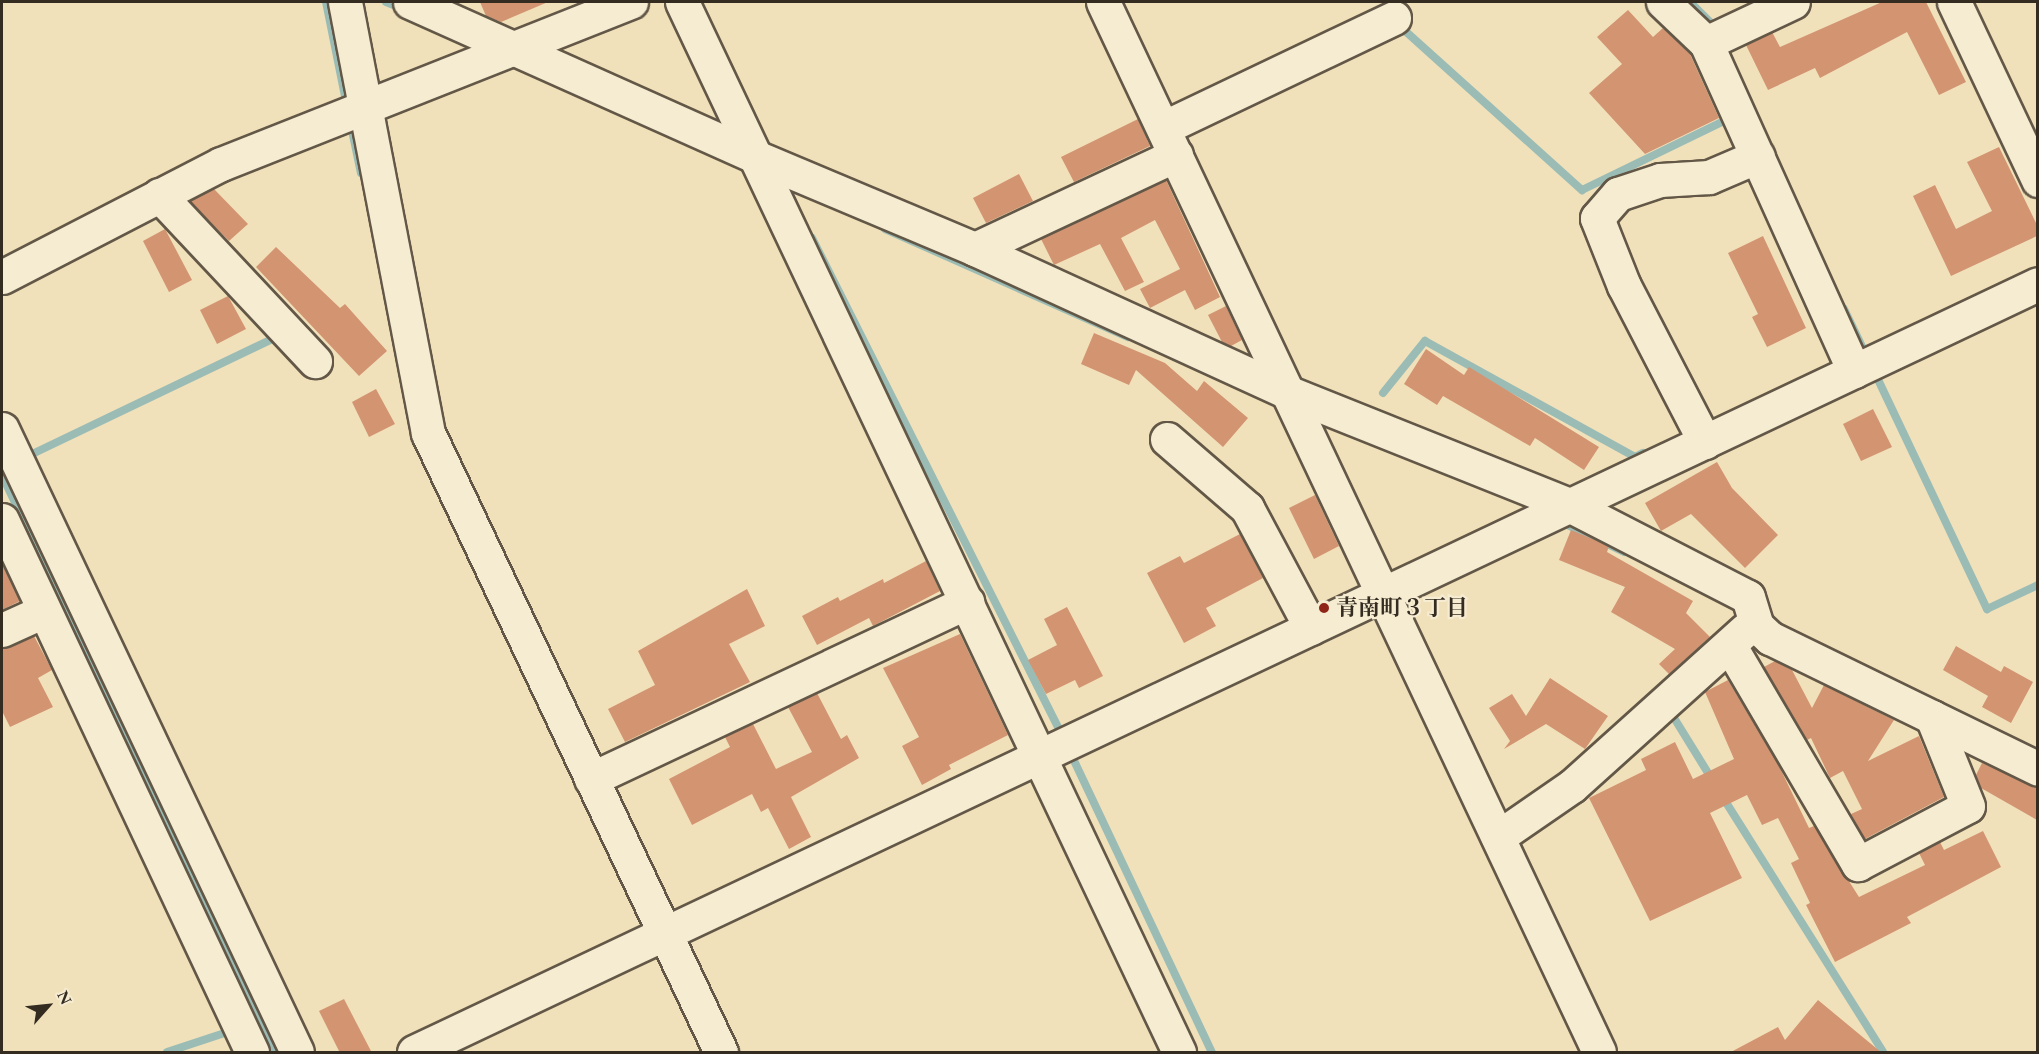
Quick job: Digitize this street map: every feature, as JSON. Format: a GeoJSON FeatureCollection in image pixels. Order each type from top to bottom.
{"type":"FeatureCollection","features":[{"type":"Feature","properties":{"kind":"street"},"geometry":{"type":"LineString","coordinates":[[345,2],[428,433],[721,1053]]}},
{"type":"Feature","properties":{"kind":"street"},"geometry":{"type":"LineString","coordinates":[[410,2],[756,157],[975,249],[1287,392],[1569,506],[1748,597],[1754,620],[1770,638],[2037,769]]}},
{"type":"Feature","properties":{"kind":"street"},"geometry":{"type":"LineString","coordinates":[[2,277],[221,164],[631,2]]}},
{"type":"Feature","properties":{"kind":"street"},"geometry":{"type":"LineString","coordinates":[[682,2],[1179,1053]]}},
{"type":"Feature","properties":{"kind":"street"},"geometry":{"type":"LineString","coordinates":[[1103,2],[1599,1053]]}},
{"type":"Feature","properties":{"kind":"street"},"geometry":{"type":"LineString","coordinates":[[1663,2],[1706,43],[1854,371]]}},
{"type":"Feature","properties":{"kind":"street"},"geometry":{"type":"LineString","coordinates":[[1706,43],[1793,2]]}},
{"type":"Feature","properties":{"kind":"street"},"geometry":{"type":"LineString","coordinates":[[1954,2],[2037,180]]}},
{"type":"Feature","properties":{"kind":"street"},"geometry":{"type":"LineString","coordinates":[[975,249],[1394,18]]}},
{"type":"Feature","properties":{"kind":"street"},"geometry":{"type":"LineString","coordinates":[[1704,442],[1624,286],[1597,219],[1618,194],[1660,180],[1709,177],[1758,156]]}},
{"type":"Feature","properties":{"kind":"street"},"geometry":{"type":"LineString","coordinates":[[159,195],[315,361]]}},
{"type":"Feature","properties":{"kind":"street"},"geometry":{"type":"LineString","coordinates":[[414,1053],[663,932],[2037,284]]}},
{"type":"Feature","properties":{"kind":"street"},"geometry":{"type":"LineString","coordinates":[[2,429],[297,1053]]}},
{"type":"Feature","properties":{"kind":"street"},"geometry":{"type":"LineString","coordinates":[[1167,439],[1247,508],[1311,628]]}},
{"type":"Feature","properties":{"kind":"street"},"geometry":{"type":"LineString","coordinates":[[2,520],[252,1053]]}},
{"type":"Feature","properties":{"kind":"street"},"geometry":{"type":"LineString","coordinates":[[591,779],[967,602]]}},
{"type":"Feature","properties":{"kind":"street"},"geometry":{"type":"LineString","coordinates":[[2,630],[44,611]]}},
{"type":"Feature","properties":{"kind":"street"},"geometry":{"type":"LineString","coordinates":[[1498,837],[1572,786],[1730,646],[1754,620]]}},
{"type":"Feature","properties":{"kind":"street"},"geometry":{"type":"LineString","coordinates":[[1730,646],[1858,864],[1968,806],[1932,717]]}},
{"type":"Feature","properties":{"kind":"building"},"geometry":{"type":"Polygon","coordinates":[[[480,2],[548,2],[501,22],[486,16],[480,2]]]}},
{"type":"Feature","properties":{"kind":"building"},"geometry":{"type":"Polygon","coordinates":[[[1882,2],[1926,2],[1966,82],[1939,95],[1907,32],[1820,78],[1815,68],[1768,90],[1746,45],[1772,32],[1780,47],[1882,2]]]}},
{"type":"Feature","properties":{"kind":"building"},"geometry":{"type":"Polygon","coordinates":[[[1628,10],[1653,37],[1663,28],[1690,54],[1719,118],[1645,154],[1589,93],[1622,64],[1597,37],[1628,10]]]}},
{"type":"Feature","properties":{"kind":"building"},"geometry":{"type":"Polygon","coordinates":[[[1138,119],[1150,146],[1074,182],[1061,157],[1138,119]]]}},
{"type":"Feature","properties":{"kind":"building"},"geometry":{"type":"Polygon","coordinates":[[[1999,147],[2037,225],[2037,236],[1951,276],[1913,196],[1935,185],[1956,229],[1992,211],[1967,162],[1999,147]]]}},
{"type":"Feature","properties":{"kind":"building"},"geometry":{"type":"Polygon","coordinates":[[[1019,174],[1033,201],[986,223],[973,198],[1019,174]]]}},
{"type":"Feature","properties":{"kind":"building"},"geometry":{"type":"Polygon","coordinates":[[[1166,180],[1220,297],[1195,310],[1185,290],[1150,308],[1140,289],[1180,269],[1155,220],[1121,238],[1144,282],[1125,291],[1100,244],[1054,265],[1041,239],[1166,180]]]}},
{"type":"Feature","properties":{"kind":"building"},"geometry":{"type":"Polygon","coordinates":[[[214,189],[248,224],[229,241],[190,201],[214,189]]]}},
{"type":"Feature","properties":{"kind":"building"},"geometry":{"type":"Polygon","coordinates":[[[165,229],[192,280],[169,292],[143,241],[165,229]]]}},
{"type":"Feature","properties":{"kind":"building"},"geometry":{"type":"Polygon","coordinates":[[[1763,236],[1806,328],[1767,347],[1752,317],[1758,314],[1728,253],[1763,236]]]}},
{"type":"Feature","properties":{"kind":"building"},"geometry":{"type":"Polygon","coordinates":[[[276,247],[340,308],[345,304],[387,351],[359,376],[256,267],[276,247]]]}},
{"type":"Feature","properties":{"kind":"building"},"geometry":{"type":"Polygon","coordinates":[[[228,296],[246,329],[217,344],[200,310],[228,296]]]}},
{"type":"Feature","properties":{"kind":"building"},"geometry":{"type":"Polygon","coordinates":[[[1226,306],[1242,340],[1231,346],[1222,342],[1208,315],[1226,306]]]}},
{"type":"Feature","properties":{"kind":"building"},"geometry":{"type":"Polygon","coordinates":[[[1094,333],[1165,363],[1197,391],[1204,381],[1248,418],[1223,447],[1136,370],[1129,385],[1081,364],[1094,333]]]}},
{"type":"Feature","properties":{"kind":"building"},"geometry":{"type":"Polygon","coordinates":[[[1426,349],[1464,375],[1469,367],[1599,447],[1584,470],[1535,438],[1530,446],[1443,396],[1437,405],[1404,384],[1426,349]]]}},
{"type":"Feature","properties":{"kind":"building"},"geometry":{"type":"Polygon","coordinates":[[[376,389],[395,424],[369,437],[352,402],[376,389]]]}},
{"type":"Feature","properties":{"kind":"building"},"geometry":{"type":"Polygon","coordinates":[[[1873,409],[1892,447],[1861,461],[1843,424],[1873,409]]]}},
{"type":"Feature","properties":{"kind":"building"},"geometry":{"type":"Polygon","coordinates":[[[1717,462],[1732,488],[1778,535],[1745,568],[1691,514],[1661,531],[1645,503],[1717,462]]]}},
{"type":"Feature","properties":{"kind":"building"},"geometry":{"type":"Polygon","coordinates":[[[1315,495],[1339,546],[1314,559],[1289,508],[1315,495]]]}},
{"type":"Feature","properties":{"kind":"building"},"geometry":{"type":"Polygon","coordinates":[[[1571,530],[1609,546],[1607,552],[1693,601],[1686,613],[1710,637],[1669,674],[1659,664],[1675,649],[1611,612],[1625,587],[1559,560],[1571,530]]]}},
{"type":"Feature","properties":{"kind":"building"},"geometry":{"type":"Polygon","coordinates":[[[1240,534],[1263,578],[1206,608],[1216,626],[1184,643],[1147,573],[1180,556],[1184,563],[1240,534]]]}},
{"type":"Feature","properties":{"kind":"building"},"geometry":{"type":"Polygon","coordinates":[[[926,561],[940,591],[873,626],[869,618],[817,645],[802,616],[838,597],[840,601],[883,579],[884,583],[926,561]]]}},
{"type":"Feature","properties":{"kind":"building"},"geometry":{"type":"Polygon","coordinates":[[[2,563],[20,601],[2,610],[2,563]]]}},
{"type":"Feature","properties":{"kind":"building"},"geometry":{"type":"Polygon","coordinates":[[[747,589],[765,626],[729,644],[750,682],[625,742],[608,709],[655,685],[638,651],[747,589]]]}},
{"type":"Feature","properties":{"kind":"building"},"geometry":{"type":"Polygon","coordinates":[[[1067,607],[1103,676],[1079,688],[1075,680],[1046,694],[1028,660],[1057,645],[1044,619],[1067,607]]]}},
{"type":"Feature","properties":{"kind":"building"},"geometry":{"type":"Polygon","coordinates":[[[960,634],[1008,735],[949,765],[951,769],[922,785],[902,746],[919,737],[883,668],[960,634]]]}},
{"type":"Feature","properties":{"kind":"building"},"geometry":{"type":"Polygon","coordinates":[[[34,636],[52,670],[38,678],[53,707],[10,727],[2,711],[2,649],[34,636]]]}},
{"type":"Feature","properties":{"kind":"building"},"geometry":{"type":"Polygon","coordinates":[[[1956,646],[2001,672],[2004,666],[2033,682],[2011,723],[1982,707],[1988,696],[1943,670],[1956,646]]]}},
{"type":"Feature","properties":{"kind":"building"},"geometry":{"type":"Polygon","coordinates":[[[1775,661],[1792,670],[1812,708],[1824,685],[1894,720],[1868,761],[1919,736],[1944,797],[1865,839],[1851,814],[1862,809],[1843,771],[1830,778],[1811,738],[1807,740],[1764,667],[1775,661]]]}},
{"type":"Feature","properties":{"kind":"building"},"geometry":{"type":"Polygon","coordinates":[[[1550,678],[1608,716],[1585,749],[1546,724],[1504,749],[1510,741],[1489,708],[1512,694],[1526,716],[1550,678]]]}},
{"type":"Feature","properties":{"kind":"building"},"geometry":{"type":"Polygon","coordinates":[[[1728,680],[1778,764],[1809,828],[1814,826],[1859,897],[1925,865],[1919,853],[1940,842],[1944,850],[1983,831],[2001,867],[1907,917],[1911,923],[1835,962],[1806,905],[1810,903],[1791,863],[1799,859],[1778,818],[1762,825],[1747,795],[1710,813],[1742,878],[1650,921],[1589,798],[1646,770],[1641,759],[1675,742],[1693,779],[1734,759],[1705,692],[1728,680]]]}},
{"type":"Feature","properties":{"kind":"building"},"geometry":{"type":"Polygon","coordinates":[[[817,693],[841,739],[847,735],[859,758],[791,797],[811,837],[789,849],[768,808],[761,812],[752,794],[692,825],[669,779],[730,747],[725,737],[753,724],[776,769],[812,752],[788,707],[817,693]]]}},
{"type":"Feature","properties":{"kind":"building"},"geometry":{"type":"Polygon","coordinates":[[[1982,763],[2037,787],[2037,820],[1981,788],[1976,775],[1982,763]]]}},
{"type":"Feature","properties":{"kind":"building"},"geometry":{"type":"Polygon","coordinates":[[[344,999],[372,1053],[340,1053],[319,1011],[344,999]]]}},
{"type":"Feature","properties":{"kind":"building"},"geometry":{"type":"Polygon","coordinates":[[[1818,1000],[1882,1053],[1729,1053],[1778,1027],[1785,1040],[1818,1000]]]}},
{"type":"Feature","properties":{"kind":"waterway"},"geometry":{"type":"LineString","coordinates":[[326,2],[347,106]]}},
{"type":"Feature","properties":{"kind":"waterway"},"geometry":{"type":"LineString","coordinates":[[386,2],[401,8]]}},
{"type":"Feature","properties":{"kind":"waterway"},"geometry":{"type":"LineString","coordinates":[[1690,2],[1716,28]]}},
{"type":"Feature","properties":{"kind":"waterway"},"geometry":{"type":"LineString","coordinates":[[1403,29],[1582,190],[1730,118]]}},
{"type":"Feature","properties":{"kind":"waterway"},"geometry":{"type":"LineString","coordinates":[[350,121],[361,173]]}},
{"type":"Feature","properties":{"kind":"waterway"},"geometry":{"type":"LineString","coordinates":[[885,229],[1128,337]]}},
{"type":"Feature","properties":{"kind":"waterway"},"geometry":{"type":"LineString","coordinates":[[812,238],[1063,737]]}},
{"type":"Feature","properties":{"kind":"waterway"},"geometry":{"type":"LineString","coordinates":[[1844,309],[1866,355]]}},
{"type":"Feature","properties":{"kind":"waterway"},"geometry":{"type":"LineString","coordinates":[[28,456],[278,336]]}},
{"type":"Feature","properties":{"kind":"waterway"},"geometry":{"type":"LineString","coordinates":[[1383,393],[1425,341],[1635,457],[1643,453]]}},
{"type":"Feature","properties":{"kind":"waterway"},"geometry":{"type":"LineString","coordinates":[[1873,369],[1987,609],[2038,585]]}},
{"type":"Feature","properties":{"kind":"waterway"},"geometry":{"type":"LineString","coordinates":[[2,475],[275,1052]]}},
{"type":"Feature","properties":{"kind":"waterway"},"geometry":{"type":"LineString","coordinates":[[1559,521],[1624,552]]}},
{"type":"Feature","properties":{"kind":"waterway"},"geometry":{"type":"LineString","coordinates":[[1671,713],[1713,781]]}},
{"type":"Feature","properties":{"kind":"waterway"},"geometry":{"type":"LineString","coordinates":[[1069,750],[1212,1052]]}},
{"type":"Feature","properties":{"kind":"waterway"},"geometry":{"type":"LineString","coordinates":[[1722,796],[1883,1052]]}},
{"type":"Feature","properties":{"kind":"waterway"},"geometry":{"type":"LineString","coordinates":[[167,1052],[234,1030]]}},
{"type":"Feature","properties":{"kind":"place","name":"青南町３丁目"},"geometry":{"type":"Point","coordinates":[1324,608]}}]}
